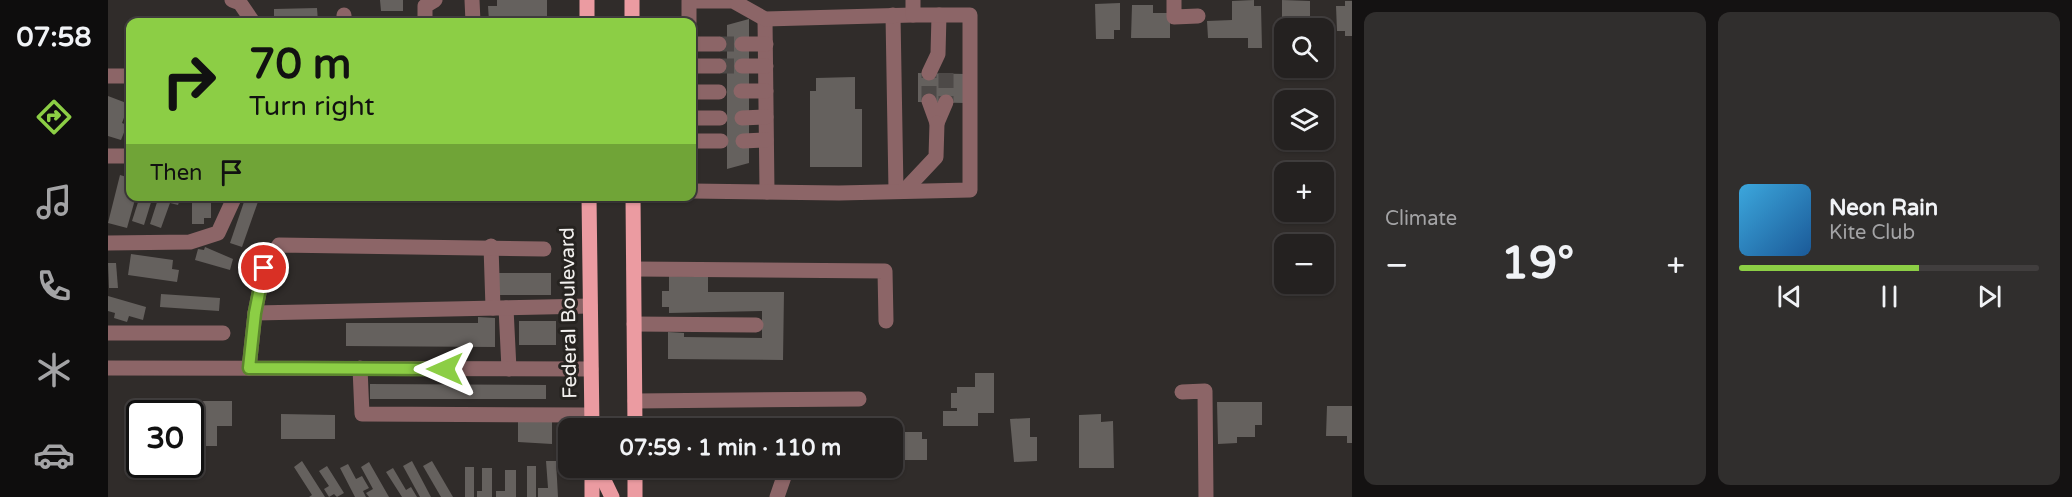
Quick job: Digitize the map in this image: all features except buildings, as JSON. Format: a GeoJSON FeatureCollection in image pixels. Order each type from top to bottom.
{"type":"FeatureCollection","features":[{"type":"Feature","properties":{"kind":"main road"},"geometry":{"type":"LineString","coordinates":[[587,0],[587,18]]}},
{"type":"Feature","properties":{"kind":"main road"},"geometry":{"type":"LineString","coordinates":[[632,0],[633,18]]}},
{"type":"Feature","properties":{"kind":"main road","name":"Federal Boulevard"},"geometry":{"type":"LineString","coordinates":[[589,201],[591,418]]}},
{"type":"Feature","properties":{"kind":"main road"},"geometry":{"type":"LineString","coordinates":[[633,201],[635,418]]}},
{"type":"Feature","properties":{"kind":"main road"},"geometry":{"type":"LineString","coordinates":[[592,478],[592,497]]}},
{"type":"Feature","properties":{"kind":"main road"},"geometry":{"type":"LineString","coordinates":[[603,478],[612,497]]}},
{"type":"Feature","properties":{"kind":"main road"},"geometry":{"type":"LineString","coordinates":[[635,478],[635,497]]}},
{"type":"Feature","properties":{"kind":"street"},"geometry":{"type":"LineString","coordinates":[[232,0],[240,3],[250,18]]}},
{"type":"Feature","properties":{"kind":"street"},"geometry":{"type":"LineString","coordinates":[[425,18],[425,6],[435,0]]}},
{"type":"Feature","properties":{"kind":"street"},"geometry":{"type":"LineString","coordinates":[[472,0],[473,18]]}},
{"type":"Feature","properties":{"kind":"street"},"geometry":{"type":"LineString","coordinates":[[1174,0],[1174,17],[1198,16]]}},
{"type":"Feature","properties":{"kind":"street"},"geometry":{"type":"LineString","coordinates":[[689,18],[689,1],[733,1],[765,19],[892,15],[913,7],[939,15],[970,15],[970,190],[696,191]]}},
{"type":"Feature","properties":{"kind":"street"},"geometry":{"type":"LineString","coordinates":[[892,15],[900,191]]}},
{"type":"Feature","properties":{"kind":"street"},"geometry":{"type":"LineString","coordinates":[[939,15],[938,54],[945,73]]}},
{"type":"Feature","properties":{"kind":"street"},"geometry":{"type":"LineString","coordinates":[[765,19],[767,192]]}},
{"type":"Feature","properties":{"kind":"street"},"geometry":{"type":"LineString","coordinates":[[696,44],[719,44]]}},
{"type":"Feature","properties":{"kind":"street"},"geometry":{"type":"LineString","coordinates":[[742,44],[766,44]]}},
{"type":"Feature","properties":{"kind":"street"},"geometry":{"type":"LineString","coordinates":[[929,73],[938,54]]}},
{"type":"Feature","properties":{"kind":"street"},"geometry":{"type":"LineString","coordinates":[[696,66],[720,66]]}},
{"type":"Feature","properties":{"kind":"street"},"geometry":{"type":"LineString","coordinates":[[742,66],[766,66]]}},
{"type":"Feature","properties":{"kind":"street"},"geometry":{"type":"LineString","coordinates":[[108,76],[126,76]]}},
{"type":"Feature","properties":{"kind":"street"},"geometry":{"type":"LineString","coordinates":[[741,91],[766,91]]}},
{"type":"Feature","properties":{"kind":"street"},"geometry":{"type":"LineString","coordinates":[[696,92],[719,92]]}},
{"type":"Feature","properties":{"kind":"street"},"geometry":{"type":"LineString","coordinates":[[929,101],[937,123]]}},
{"type":"Feature","properties":{"kind":"street"},"geometry":{"type":"LineString","coordinates":[[900,191],[936,157],[937,123],[945,102]]}},
{"type":"Feature","properties":{"kind":"street"},"geometry":{"type":"LineString","coordinates":[[742,118],[766,117]]}},
{"type":"Feature","properties":{"kind":"street"},"geometry":{"type":"LineString","coordinates":[[696,118],[720,118]]}},
{"type":"Feature","properties":{"kind":"street"},"geometry":{"type":"LineString","coordinates":[[743,141],[766,140]]}},
{"type":"Feature","properties":{"kind":"street"},"geometry":{"type":"LineString","coordinates":[[696,141],[721,141]]}},
{"type":"Feature","properties":{"kind":"street"},"geometry":{"type":"LineString","coordinates":[[108,156],[126,156]]}},
{"type":"Feature","properties":{"kind":"street"},"geometry":{"type":"LineString","coordinates":[[108,243],[190,242],[218,233],[232,201]]}},
{"type":"Feature","properties":{"kind":"street"},"geometry":{"type":"LineString","coordinates":[[249,368],[255,313],[264,268],[279,244],[491,246],[544,249]]}},
{"type":"Feature","properties":{"kind":"street"},"geometry":{"type":"LineString","coordinates":[[491,246],[509,369]]}},
{"type":"Feature","properties":{"kind":"street"},"geometry":{"type":"LineString","coordinates":[[634,269],[885,271],[886,321]]}},
{"type":"Feature","properties":{"kind":"street"},"geometry":{"type":"LineString","coordinates":[[255,313],[590,306]]}},
{"type":"Feature","properties":{"kind":"street"},"geometry":{"type":"LineString","coordinates":[[634,324],[756,325]]}},
{"type":"Feature","properties":{"kind":"street"},"geometry":{"type":"LineString","coordinates":[[108,333],[223,333]]}},
{"type":"Feature","properties":{"kind":"street"},"geometry":{"type":"LineString","coordinates":[[108,368],[591,369]]}},
{"type":"Feature","properties":{"kind":"street"},"geometry":{"type":"LineString","coordinates":[[360,368],[362,414],[558,421]]}},
{"type":"Feature","properties":{"kind":"street"},"geometry":{"type":"LineString","coordinates":[[1182,392],[1205,391],[1206,497]]}},
{"type":"Feature","properties":{"kind":"street"},"geometry":{"type":"LineString","coordinates":[[635,401],[860,399]]}},
{"type":"Feature","properties":{"kind":"street"},"geometry":{"type":"LineString","coordinates":[[777,497],[784,478]]}},
{"type":"Feature","properties":{"kind":"tunnel"},"geometry":{"type":"LineString","coordinates":[[719,44],[742,44]]}},
{"type":"Feature","properties":{"kind":"tunnel"},"geometry":{"type":"LineString","coordinates":[[719,66],[742,66]]}},
{"type":"Feature","properties":{"kind":"tunnel"},"geometry":{"type":"LineString","coordinates":[[929,73],[929,101]]}},
{"type":"Feature","properties":{"kind":"tunnel"},"geometry":{"type":"LineString","coordinates":[[946,73],[946,102]]}},
{"type":"Feature","properties":{"kind":"route"},"geometry":{"type":"LineString","coordinates":[[264,268],[255,313],[249,368],[445,369]]}}]}
